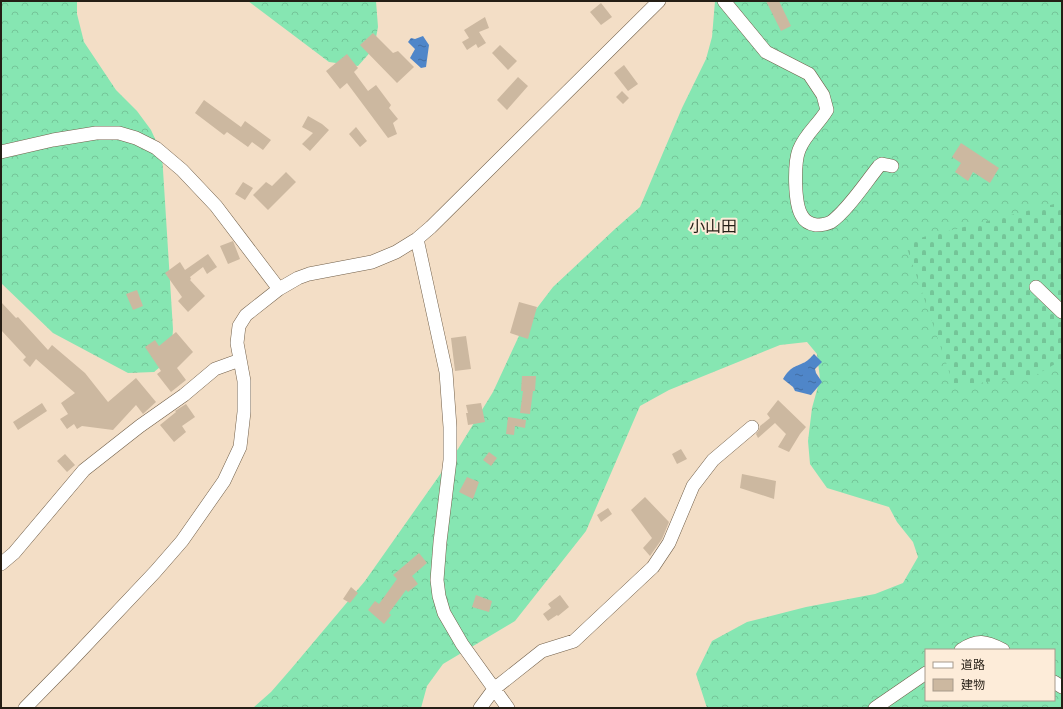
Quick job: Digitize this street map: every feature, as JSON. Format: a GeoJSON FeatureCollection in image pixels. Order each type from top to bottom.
{"type":"FeatureCollection","features":[{"type":"Feature","properties":{"kind":"street"},"geometry":{"type":"LineString","coordinates":[[25,708],[155,572],[182,541],[224,481],[240,447],[244,412],[244,380],[237,343],[239,326],[246,315],[279,289],[298,278],[309,274],[372,262],[396,252],[417,239],[431,227],[659,1]]}},
{"type":"Feature","properties":{"kind":"street"},"geometry":{"type":"LineString","coordinates":[[724,1],[766,52],[809,74],[823,95],[827,110],[822,119],[806,135],[798,151],[796,168],[795,188],[801,215],[809,224],[820,225],[830,222],[841,213],[879,166],[882,164],[892,166]]}},
{"type":"Feature","properties":{"kind":"street"},"geometry":{"type":"LineString","coordinates":[[1,152],[53,140],[96,133],[119,133],[136,138],[156,148],[182,170],[216,206],[279,289]]}},
{"type":"Feature","properties":{"kind":"street"},"geometry":{"type":"LineString","coordinates":[[417,239],[446,372],[450,427],[450,460],[437,580],[439,596],[444,613],[462,644],[508,708]]}},
{"type":"Feature","properties":{"kind":"street"},"geometry":{"type":"LineString","coordinates":[[1036,287],[1062,312]]}},
{"type":"Feature","properties":{"kind":"street"},"geometry":{"type":"LineString","coordinates":[[1,564],[14,553],[84,470],[140,426],[184,395],[215,369],[240,360]]}},
{"type":"Feature","properties":{"kind":"street"},"geometry":{"type":"LineString","coordinates":[[480,708],[494,689],[542,651],[574,641],[652,567],[669,543],[693,486],[713,460],[752,426]]}},
{"type":"Feature","properties":{"kind":"street"},"geometry":{"type":"LineString","coordinates":[[962,649],[978,641],[994,645],[1001,649]]}},
{"type":"Feature","properties":{"kind":"street"},"geometry":{"type":"LineString","coordinates":[[874,708],[925,674]]}},
{"type":"Feature","properties":{"kind":"green space"},"geometry":{"type":"Polygon","coordinates":[[[1,1],[77,1],[77,14],[84,42],[116,90],[137,111],[151,130],[162,154],[173,329],[171,358],[154,372],[128,373],[53,333],[1,283],[1,1]]]}},
{"type":"Feature","properties":{"kind":"green space"},"geometry":{"type":"Polygon","coordinates":[[[248,1],[376,1],[378,27],[374,48],[358,66],[329,62],[248,1]]]}},
{"type":"Feature","properties":{"kind":"green space"},"geometry":{"type":"Polygon","coordinates":[[[715,1],[1062,1],[1062,708],[707,708],[696,674],[712,641],[747,622],[806,607],[875,594],[903,583],[918,557],[913,542],[897,522],[889,507],[827,488],[810,464],[808,441],[812,408],[820,379],[817,354],[807,342],[780,345],[669,390],[640,406],[586,531],[515,621],[443,664],[427,686],[421,708],[253,708],[271,692],[365,581],[458,449],[493,392],[524,325],[553,287],[640,207],[682,108],[706,59],[712,37],[715,1]]]}},
{"type":"Feature","properties":{"kind":"green space"},"geometry":{"type":"Polygon","coordinates":[[[1062,202],[1062,360],[1034,376],[954,386],[905,242],[1062,202]]]}},
{"type":"Feature","properties":{"kind":"water"},"geometry":{"type":"Polygon","coordinates":[[[423,36],[429,45],[426,67],[421,68],[410,58],[415,49],[408,42],[411,38],[415,39],[423,36]]]}},
{"type":"Feature","properties":{"kind":"water"},"geometry":{"type":"Polygon","coordinates":[[[814,354],[822,362],[815,369],[822,382],[811,395],[795,391],[793,387],[783,379],[792,369],[806,362],[814,354]]]}},
{"type":"Feature","properties":{"kind":"building"},"geometry":{"type":"Polygon","coordinates":[[[766,1],[779,1],[791,26],[781,31],[766,1]]]}},
{"type":"Feature","properties":{"kind":"building"},"geometry":{"type":"Polygon","coordinates":[[[601,3],[612,17],[601,25],[590,12],[601,3]]]}},
{"type":"Feature","properties":{"kind":"building"},"geometry":{"type":"Polygon","coordinates":[[[485,17],[489,28],[479,32],[486,43],[478,48],[476,44],[467,50],[462,42],[469,38],[464,30],[485,17]]]}},
{"type":"Feature","properties":{"kind":"building"},"geometry":{"type":"Polygon","coordinates":[[[373,33],[393,53],[398,51],[414,67],[397,83],[360,45],[373,33]]]}},
{"type":"Feature","properties":{"kind":"building"},"geometry":{"type":"Polygon","coordinates":[[[500,45],[517,61],[508,70],[492,53],[500,45]]]}},
{"type":"Feature","properties":{"kind":"building"},"geometry":{"type":"Polygon","coordinates":[[[347,54],[358,68],[354,72],[368,91],[376,85],[391,105],[389,108],[398,119],[393,123],[397,134],[388,138],[347,83],[340,89],[326,71],[347,54]]]}},
{"type":"Feature","properties":{"kind":"building"},"geometry":{"type":"Polygon","coordinates":[[[624,65],[638,84],[628,91],[614,73],[624,65]]]}},
{"type":"Feature","properties":{"kind":"building"},"geometry":{"type":"Polygon","coordinates":[[[518,77],[528,86],[507,110],[497,100],[518,77]]]}},
{"type":"Feature","properties":{"kind":"building"},"geometry":{"type":"Polygon","coordinates":[[[622,91],[629,98],[623,104],[616,97],[622,91]]]}},
{"type":"Feature","properties":{"kind":"building"},"geometry":{"type":"Polygon","coordinates":[[[204,100],[241,127],[245,121],[271,140],[263,150],[252,142],[248,147],[227,132],[224,135],[195,113],[204,100]]]}},
{"type":"Feature","properties":{"kind":"building"},"geometry":{"type":"Polygon","coordinates":[[[308,116],[329,130],[310,151],[302,144],[313,133],[302,127],[308,116]]]}},
{"type":"Feature","properties":{"kind":"building"},"geometry":{"type":"Polygon","coordinates":[[[356,127],[367,141],[360,147],[349,134],[356,127]]]}},
{"type":"Feature","properties":{"kind":"building"},"geometry":{"type":"Polygon","coordinates":[[[961,143],[999,168],[990,183],[973,172],[968,181],[955,172],[961,163],[952,157],[961,143]]]}},
{"type":"Feature","properties":{"kind":"building"},"geometry":{"type":"Polygon","coordinates":[[[286,172],[296,182],[268,210],[253,195],[266,182],[272,186],[286,172]]]}},
{"type":"Feature","properties":{"kind":"building"},"geometry":{"type":"Polygon","coordinates":[[[243,182],[253,188],[245,200],[235,194],[243,182]]]}},
{"type":"Feature","properties":{"kind":"building"},"geometry":{"type":"Polygon","coordinates":[[[233,241],[240,259],[228,264],[220,246],[233,241]]]}},
{"type":"Feature","properties":{"kind":"building"},"geometry":{"type":"Polygon","coordinates":[[[208,254],[217,267],[207,274],[203,267],[190,277],[190,280],[205,296],[188,312],[178,301],[182,297],[165,273],[180,262],[185,270],[208,254]]]}},
{"type":"Feature","properties":{"kind":"building"},"geometry":{"type":"Polygon","coordinates":[[[137,290],[143,306],[133,310],[126,294],[137,290]]]}},
{"type":"Feature","properties":{"kind":"building"},"geometry":{"type":"Polygon","coordinates":[[[1,302],[16,318],[18,317],[48,350],[52,345],[85,373],[108,402],[136,378],[156,402],[143,414],[136,405],[113,430],[82,426],[77,429],[74,424],[67,429],[60,419],[68,414],[61,403],[75,393],[36,359],[30,367],[23,360],[26,357],[1,330],[1,302]]]}},
{"type":"Feature","properties":{"kind":"building"},"geometry":{"type":"Polygon","coordinates":[[[519,302],[537,307],[528,339],[510,333],[519,302]]]}},
{"type":"Feature","properties":{"kind":"building"},"geometry":{"type":"Polygon","coordinates":[[[176,332],[193,352],[177,368],[186,380],[171,392],[157,374],[161,371],[145,347],[155,340],[159,346],[176,332]]]}},
{"type":"Feature","properties":{"kind":"building"},"geometry":{"type":"Polygon","coordinates":[[[466,336],[471,369],[455,371],[451,338],[466,336]]]}},
{"type":"Feature","properties":{"kind":"building"},"geometry":{"type":"Polygon","coordinates":[[[522,376],[536,376],[535,391],[533,391],[530,414],[520,413],[523,391],[521,391],[522,376]]]}},
{"type":"Feature","properties":{"kind":"building"},"geometry":{"type":"Polygon","coordinates":[[[778,400],[806,427],[789,452],[778,447],[786,434],[775,423],[758,438],[756,434],[760,426],[770,418],[767,414],[778,400]]]}},
{"type":"Feature","properties":{"kind":"building"},"geometry":{"type":"Polygon","coordinates":[[[42,403],[47,411],[18,430],[13,422],[42,403]]]}},
{"type":"Feature","properties":{"kind":"building"},"geometry":{"type":"Polygon","coordinates":[[[481,403],[485,422],[468,425],[466,405],[481,403]]]}},
{"type":"Feature","properties":{"kind":"building"},"geometry":{"type":"Polygon","coordinates":[[[186,404],[195,417],[182,426],[186,432],[174,442],[160,425],[176,412],[175,411],[186,404]]]}},
{"type":"Feature","properties":{"kind":"building"},"geometry":{"type":"Polygon","coordinates":[[[508,417],[526,420],[525,428],[515,426],[514,435],[506,434],[508,417]]]}},
{"type":"Feature","properties":{"kind":"building"},"geometry":{"type":"Polygon","coordinates":[[[681,449],[687,459],[677,464],[672,454],[681,449]]]}},
{"type":"Feature","properties":{"kind":"building"},"geometry":{"type":"Polygon","coordinates":[[[489,452],[497,458],[491,466],[483,460],[489,452]]]}},
{"type":"Feature","properties":{"kind":"building"},"geometry":{"type":"Polygon","coordinates":[[[65,454],[75,465],[67,472],[57,461],[65,454]]]}},
{"type":"Feature","properties":{"kind":"building"},"geometry":{"type":"Polygon","coordinates":[[[742,474],[776,481],[774,499],[740,488],[742,474]]]}},
{"type":"Feature","properties":{"kind":"building"},"geometry":{"type":"Polygon","coordinates":[[[467,477],[479,482],[473,499],[459,492],[467,477]]]}},
{"type":"Feature","properties":{"kind":"building"},"geometry":{"type":"Polygon","coordinates":[[[645,497],[669,522],[662,539],[650,556],[643,548],[652,538],[631,510],[645,497]]]}},
{"type":"Feature","properties":{"kind":"building"},"geometry":{"type":"Polygon","coordinates":[[[608,508],[612,514],[601,522],[597,515],[608,508]]]}},
{"type":"Feature","properties":{"kind":"building"},"geometry":{"type":"Polygon","coordinates":[[[419,553],[427,563],[412,576],[418,584],[408,592],[406,590],[389,613],[391,615],[384,624],[368,610],[375,601],[379,604],[397,579],[393,575],[419,553]]]}},
{"type":"Feature","properties":{"kind":"building"},"geometry":{"type":"Polygon","coordinates":[[[351,587],[358,593],[350,603],[343,599],[351,587]]]}},
{"type":"Feature","properties":{"kind":"building"},"geometry":{"type":"Polygon","coordinates":[[[476,595],[492,601],[489,612],[472,607],[476,595]]]}},
{"type":"Feature","properties":{"kind":"building"},"geometry":{"type":"Polygon","coordinates":[[[560,595],[569,607],[558,616],[557,615],[548,621],[543,614],[551,608],[548,604],[560,595]]]}},
{"type":"Feature","properties":{"kind":"district","name":"小山田"},"geometry":{"type":"Point","coordinates":[713,226]}}]}
